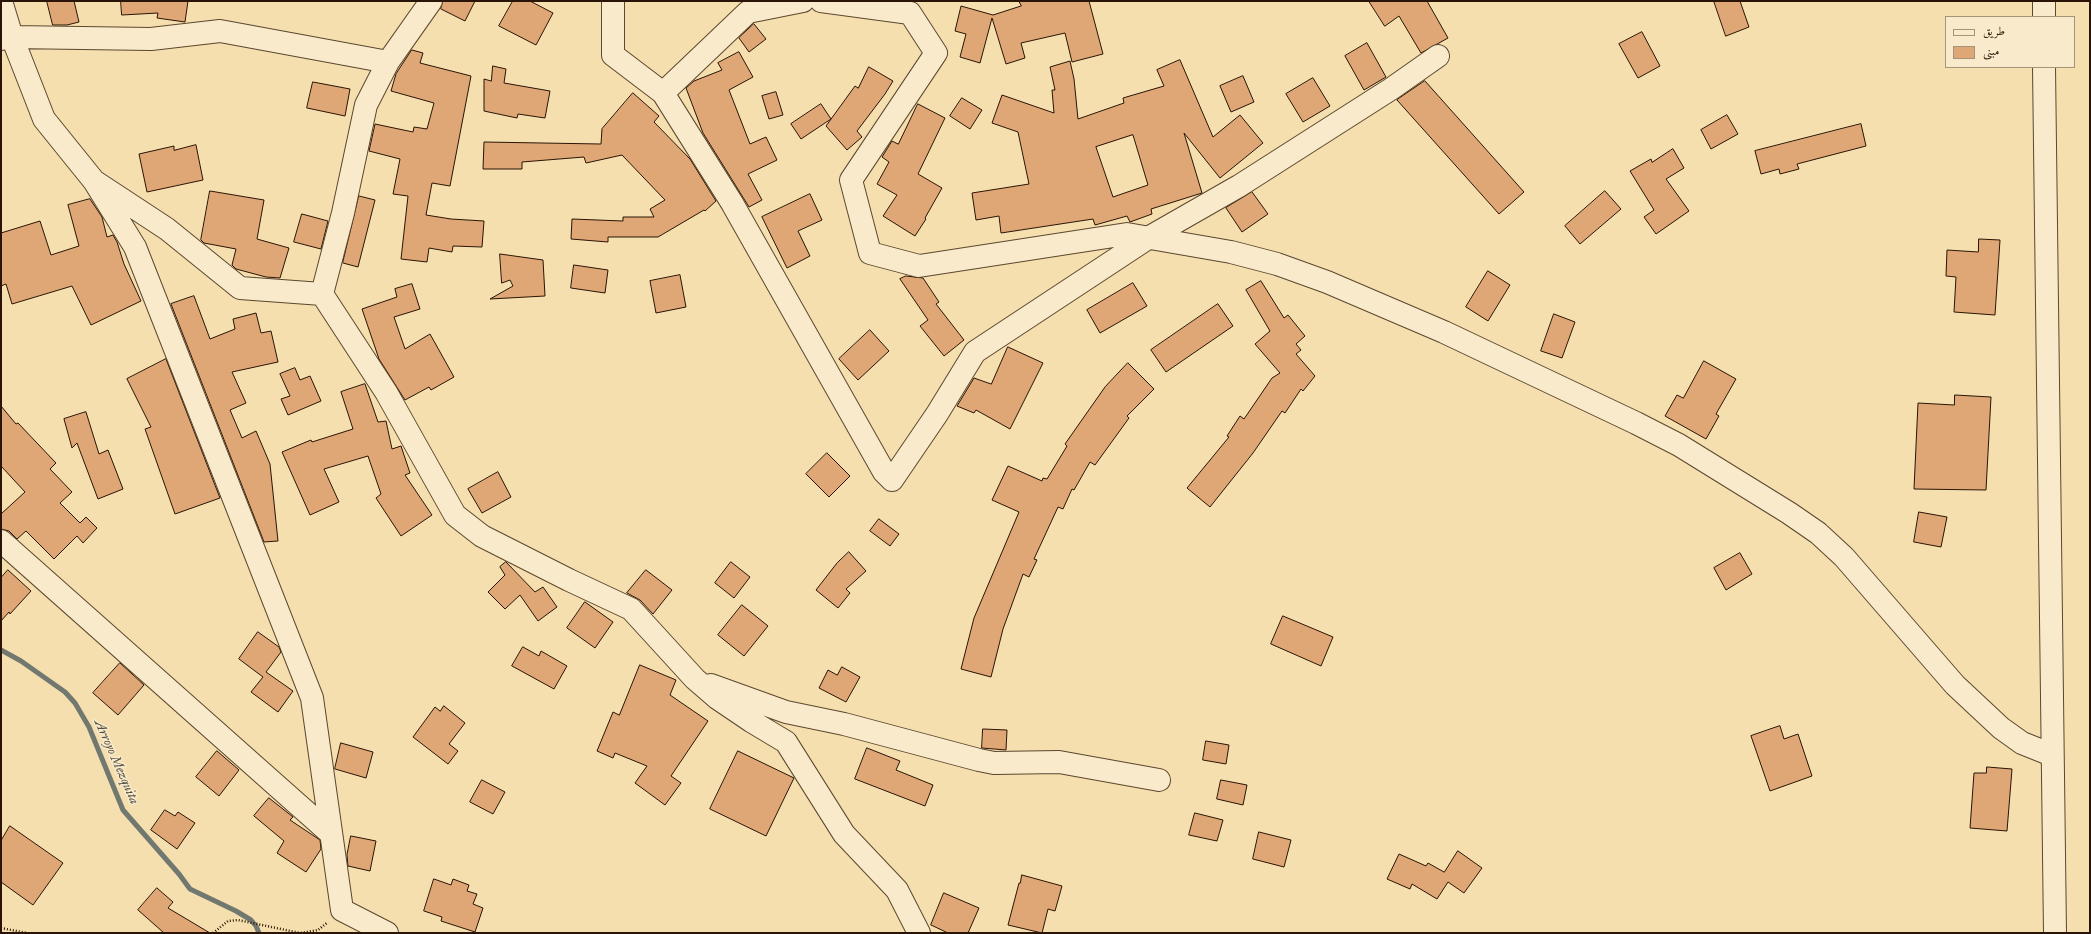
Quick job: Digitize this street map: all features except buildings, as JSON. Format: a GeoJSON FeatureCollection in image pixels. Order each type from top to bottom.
{"type":"FeatureCollection","features":[{"type":"Feature","properties":{"kind":"street"},"geometry":{"type":"LineString","coordinates":[[1,1],[6,38],[44,120],[94,181],[135,247],[312,698],[342,910],[387,933]]}},
{"type":"Feature","properties":{"kind":"street"},"geometry":{"type":"LineString","coordinates":[[431,1],[388,62],[366,105],[343,213],[322,294],[386,392],[456,515],[482,536],[569,580],[631,609],[695,679],[717,698],[750,721],[786,742],[844,834],[897,890],[920,933]]}},
{"type":"Feature","properties":{"kind":"street"},"geometry":{"type":"LineString","coordinates":[[613,1],[614,55],[663,93],[732,203],[884,472],[892,480],[937,414],[975,352],[1148,238],[1239,186],[1391,89],[1438,56]]}},
{"type":"Feature","properties":{"kind":"street"},"geometry":{"type":"LineString","coordinates":[[663,93],[748,12],[803,1]]}},
{"type":"Feature","properties":{"kind":"street"},"geometry":{"type":"LineString","coordinates":[[822,1],[910,13],[936,52],[851,180],[870,253],[919,266],[1127,234],[1231,252],[1277,264],[1327,282],[1444,332],[1679,445],[1818,533],[1844,557],[1955,685],[2001,728],[2022,743],[2052,755]]}},
{"type":"Feature","properties":{"kind":"street"},"geometry":{"type":"LineString","coordinates":[[2044,1],[2044,16]]}},
{"type":"Feature","properties":{"kind":"street"},"geometry":{"type":"LineString","coordinates":[[6,38],[151,39],[220,31],[388,62]]}},
{"type":"Feature","properties":{"kind":"street"},"geometry":{"type":"LineString","coordinates":[[2044,68],[2055,933]]}},
{"type":"Feature","properties":{"kind":"street"},"geometry":{"type":"LineString","coordinates":[[94,181],[167,229],[240,288],[322,294]]}},
{"type":"Feature","properties":{"kind":"street"},"geometry":{"type":"LineString","coordinates":[[1,541],[330,833]]}},
{"type":"Feature","properties":{"kind":"street"},"geometry":{"type":"LineString","coordinates":[[695,679],[786,712],[844,724],[979,760],[994,763],[1059,762],[1159,780]]}},
{"type":"Feature","properties":{"kind":"path"},"geometry":{"type":"LineString","coordinates":[[213,933],[228,921],[238,920],[300,933],[318,930],[342,910]]}},
{"type":"Feature","properties":{"kind":"path"},"geometry":{"type":"LineString","coordinates":[[1,928],[27,933]]}},
{"type":"Feature","properties":{"kind":"waterway","name":"Arroyo Mezquita"},"geometry":{"type":"LineString","coordinates":[[1,650],[21,661],[65,692],[75,703],[89,727],[123,810],[179,874],[190,889],[236,911],[251,920],[259,933]]}}]}
